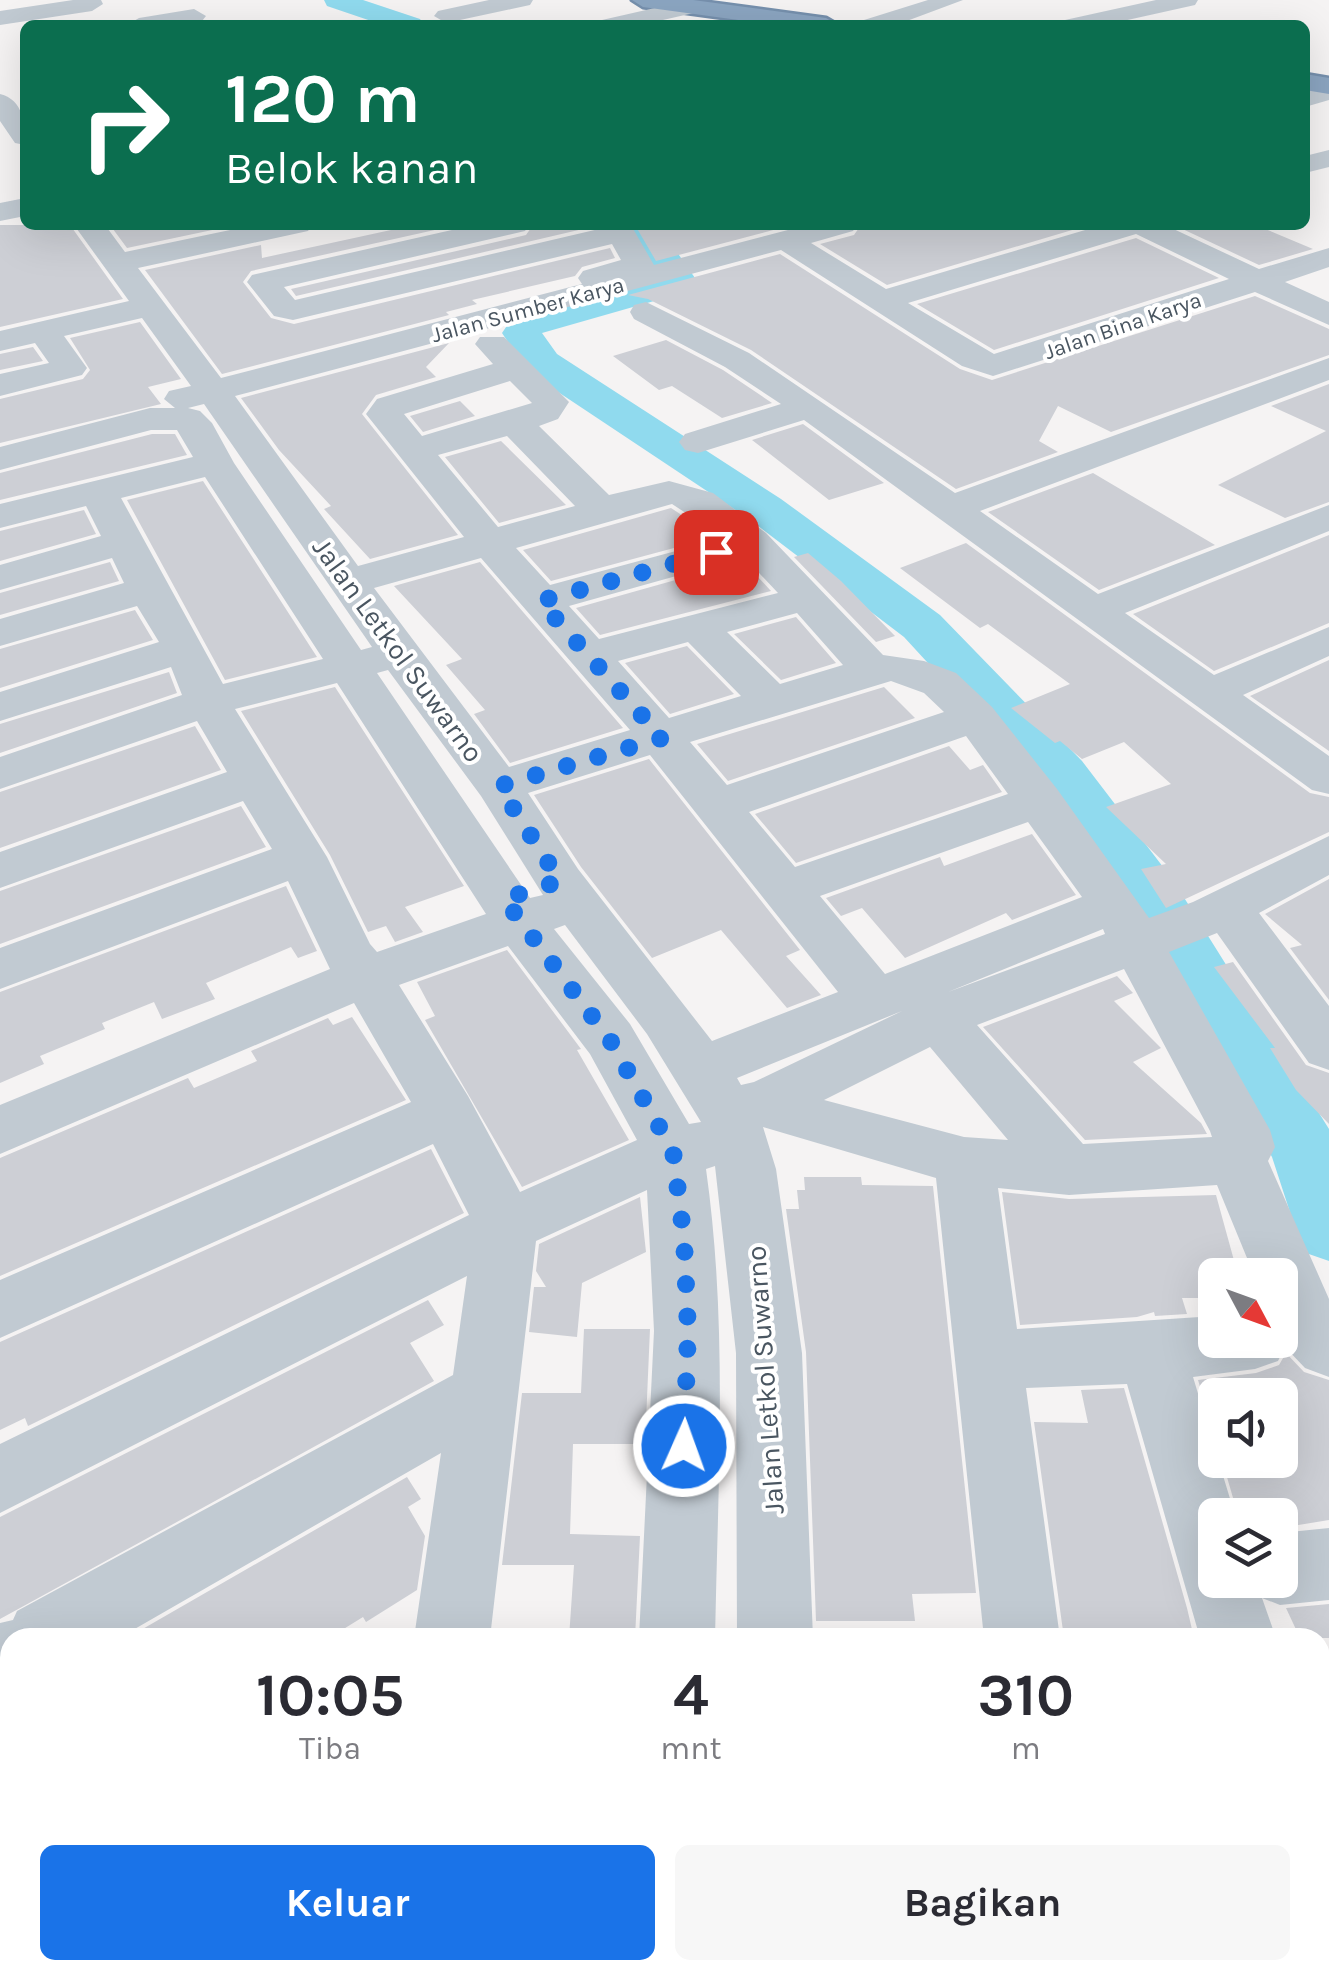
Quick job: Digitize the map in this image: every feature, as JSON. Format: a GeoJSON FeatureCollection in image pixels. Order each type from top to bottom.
{"type":"FeatureCollection","features":[{"type":"Feature","properties":{"kind":"highway"},"geometry":{"type":"LineString","coordinates":[[645,0],[767,20]]}},
{"type":"Feature","properties":{"kind":"street"},"geometry":{"type":"LineString","coordinates":[[446,16],[522,0]]}},
{"type":"Feature","properties":{"kind":"street"},"geometry":{"type":"LineString","coordinates":[[877,16],[952,0]]}},
{"type":"Feature","properties":{"kind":"street"},"geometry":{"type":"LineString","coordinates":[[1096,20],[1187,0]]}},
{"type":"Feature","properties":{"kind":"street"},"geometry":{"type":"LineString","coordinates":[[0,18],[92,4]]}},
{"type":"Feature","properties":{"kind":"street"},"geometry":{"type":"LineString","coordinates":[[632,20],[690,7]]}},
{"type":"Feature","properties":{"kind":"street"},"geometry":{"type":"LineString","coordinates":[[728,12],[746,20]]}},
{"type":"Feature","properties":{"kind":"street"},"geometry":{"type":"LineString","coordinates":[[170,20],[194,16]]}},
{"type":"Feature","properties":{"kind":"street"},"geometry":{"type":"LineString","coordinates":[[0,102],[20,130]]}},
{"type":"Feature","properties":{"kind":"street","name":"Jalan Letkol Suwarno"},"geometry":{"type":"LineString","coordinates":[[93,230],[348,582],[374,660],[499,786],[568,892],[732,1106],[757,1242],[769,1353],[775,1628]]}},
{"type":"Feature","properties":{"kind":"street"},"geometry":{"type":"LineString","coordinates":[[118,262],[273,230]]}},
{"type":"Feature","properties":{"kind":"street"},"geometry":{"type":"LineString","coordinates":[[457,230],[412,234],[263,282],[286,309],[293,310],[603,230],[639,262],[635,267],[493,313]]}},
{"type":"Feature","properties":{"kind":"street","name":"Jalan Sumber Karya"},"geometry":{"type":"LineString","coordinates":[[0,448],[493,313],[644,295],[688,268],[821,230]]}},
{"type":"Feature","properties":{"kind":"street"},"geometry":{"type":"LineString","coordinates":[[787,240],[882,301],[1120,230]]}},
{"type":"Feature","properties":{"kind":"street"},"geometry":{"type":"LineString","coordinates":[[1148,230],[1329,315]]}},
{"type":"Feature","properties":{"kind":"street"},"geometry":{"type":"LineString","coordinates":[[412,234],[456,270],[493,313],[517,368],[551,402],[545,411],[514,422],[413,450]]}},
{"type":"Feature","properties":{"kind":"street","name":"Jalan Bina Karya"},"geometry":{"type":"LineString","coordinates":[[882,301],[989,366],[1032,357],[1329,257]]}},
{"type":"Feature","properties":{"kind":"street"},"geometry":{"type":"LineString","coordinates":[[644,295],[808,406],[1329,779]]}},
{"type":"Feature","properties":{"kind":"street"},"geometry":{"type":"LineString","coordinates":[[0,341],[151,306]]}},
{"type":"Feature","properties":{"kind":"street"},"geometry":{"type":"LineString","coordinates":[[0,385],[70,368],[43,332]]}},
{"type":"Feature","properties":{"kind":"street"},"geometry":{"type":"LineString","coordinates":[[517,368],[385,410],[490,544],[662,738],[875,1000]]}},
{"type":"Feature","properties":{"kind":"street"},"geometry":{"type":"LineString","coordinates":[[952,508],[1329,368]]}},
{"type":"Feature","properties":{"kind":"street"},"geometry":{"type":"LineString","coordinates":[[698,442],[808,406]]}},
{"type":"Feature","properties":{"kind":"street"},"geometry":{"type":"LineString","coordinates":[[0,459],[168,416],[187,420],[199,431],[216,463],[374,660],[510,910],[610,1040],[673,1151],[684,1239],[688,1331],[677,1628]]}},
{"type":"Feature","properties":{"kind":"street"},"geometry":{"type":"LineString","coordinates":[[514,422],[602,511]]}},
{"type":"Feature","properties":{"kind":"street"},"geometry":{"type":"LineString","coordinates":[[0,516],[216,463]]}},
{"type":"Feature","properties":{"kind":"street"},"geometry":{"type":"LineString","coordinates":[[97,490],[185,648],[208,702],[302,857],[357,965],[447,1112],[506,1226],[487,1391],[446,1628]]}},
{"type":"Feature","properties":{"kind":"street"},"geometry":{"type":"LineString","coordinates":[[348,582],[657,494],[682,493],[709,507],[752,543],[872,670]]}},
{"type":"Feature","properties":{"kind":"street"},"geometry":{"type":"LineString","coordinates":[[1095,610],[1329,518]]}},
{"type":"Feature","properties":{"kind":"street"},"geometry":{"type":"LineString","coordinates":[[540,601],[752,543]]}},
{"type":"Feature","properties":{"kind":"street"},"geometry":{"type":"LineString","coordinates":[[0,578],[136,566]]}},
{"type":"Feature","properties":{"kind":"street"},"geometry":{"type":"LineString","coordinates":[[0,633],[136,566]]}},
{"type":"Feature","properties":{"kind":"street"},"geometry":{"type":"LineString","coordinates":[[588,655],[803,599]]}},
{"type":"Feature","properties":{"kind":"street"},"geometry":{"type":"LineString","coordinates":[[698,627],[770,700]]}},
{"type":"Feature","properties":{"kind":"street"},"geometry":{"type":"LineString","coordinates":[[1212,693],[1329,640]]}},
{"type":"Feature","properties":{"kind":"street"},"geometry":{"type":"LineString","coordinates":[[0,707],[185,648]]}},
{"type":"Feature","properties":{"kind":"street"},"geometry":{"type":"LineString","coordinates":[[0,774],[208,702],[374,660]]}},
{"type":"Feature","properties":{"kind":"street"},"geometry":{"type":"LineString","coordinates":[[499,786],[872,670],[891,668],[924,674],[940,683],[976,717],[1136,928],[1240,1130],[1245,1148],[1236,1158],[1069,1170],[964,1161],[732,1106]]}},
{"type":"Feature","properties":{"kind":"street"},"geometry":{"type":"LineString","coordinates":[[716,806],[976,717]]}},
{"type":"Feature","properties":{"kind":"street"},"geometry":{"type":"LineString","coordinates":[[0,871],[256,779]]}},
{"type":"Feature","properties":{"kind":"street"},"geometry":{"type":"LineString","coordinates":[[783,890],[1040,800]]}},
{"type":"Feature","properties":{"kind":"street"},"geometry":{"type":"LineString","coordinates":[[0,1480],[506,1226],[673,1151],[875,1000],[1136,928],[1220,911],[1329,854]]}},
{"type":"Feature","properties":{"kind":"street"},"geometry":{"type":"LineString","coordinates":[[0,969],[302,857]]}},
{"type":"Feature","properties":{"kind":"street"},"geometry":{"type":"LineString","coordinates":[[0,1099],[357,965],[568,892]]}},
{"type":"Feature","properties":{"kind":"street"},"geometry":{"type":"LineString","coordinates":[[1220,911],[1329,1048]]}},
{"type":"Feature","properties":{"kind":"street"},"geometry":{"type":"LineString","coordinates":[[732,1106],[1136,928]]}},
{"type":"Feature","properties":{"kind":"street"},"geometry":{"type":"LineString","coordinates":[[0,1130],[357,965]]}},
{"type":"Feature","properties":{"kind":"street"},"geometry":{"type":"LineString","coordinates":[[938,1018],[1069,1170]]}},
{"type":"Feature","properties":{"kind":"street"},"geometry":{"type":"LineString","coordinates":[[0,1310],[447,1112]]}},
{"type":"Feature","properties":{"kind":"street"},"geometry":{"type":"LineString","coordinates":[[1236,1158],[1268,1258]]}},
{"type":"Feature","properties":{"kind":"street"},"geometry":{"type":"LineString","coordinates":[[964,1161],[1021,1628]]}},
{"type":"Feature","properties":{"kind":"street"},"geometry":{"type":"LineString","coordinates":[[986,1360],[1198,1348]]}},
{"type":"Feature","properties":{"kind":"street"},"geometry":{"type":"LineString","coordinates":[[1152,1353],[1198,1511]]}},
{"type":"Feature","properties":{"kind":"street"},"geometry":{"type":"LineString","coordinates":[[62,1628],[487,1391]]}},
{"type":"Feature","properties":{"kind":"street"},"geometry":{"type":"LineString","coordinates":[[1298,1567],[1329,1564]]}},
{"type":"Feature","properties":{"kind":"street"},"geometry":{"type":"LineString","coordinates":[[1224,1598],[1235,1628]]}},
{"type":"Feature","properties":{"kind":"building"},"geometry":{"type":"Polygon","coordinates":[[[0,225],[20,225],[20,230],[74,230],[123,299],[0,327],[0,225]]]}},
{"type":"Feature","properties":{"kind":"building"},"geometry":{"type":"Polygon","coordinates":[[[114,230],[212,230],[127,248],[114,230]]]}},
{"type":"Feature","properties":{"kind":"building"},"geometry":{"type":"Polygon","coordinates":[[[391,230],[435,230],[251,271],[243,282],[271,318],[294,324],[610,248],[615,258],[582,267],[575,276],[472,300],[477,304],[446,312],[449,315],[222,374],[145,270],[261,245],[262,258],[391,230]]]}},
{"type":"Feature","properties":{"kind":"building"},"geometry":{"type":"Polygon","coordinates":[[[530,230],[579,230],[296,296],[291,289],[526,235],[530,230]]]}},
{"type":"Feature","properties":{"kind":"building"},"geometry":{"type":"Polygon","coordinates":[[[638,230],[773,230],[656,261],[638,230]]]}},
{"type":"Feature","properties":{"kind":"building"},"geometry":{"type":"Polygon","coordinates":[[[858,230],[1072,230],[887,285],[820,244],[854,235],[858,230]]]}},
{"type":"Feature","properties":{"kind":"building"},"geometry":{"type":"Polygon","coordinates":[[[1185,230],[1268,230],[1313,249],[1259,265],[1185,230]]]}},
{"type":"Feature","properties":{"kind":"building"},"geometry":{"type":"Polygon","coordinates":[[[1136,238],[1219,278],[994,350],[917,304],[1136,238]]]}},
{"type":"Feature","properties":{"kind":"building"},"geometry":{"type":"Polygon","coordinates":[[[780,254],[960,369],[992,380],[1255,296],[1329,329],[1329,355],[1111,432],[1058,406],[1039,441],[1058,452],[956,489],[751,350],[648,299],[628,295],[780,254]]]}},
{"type":"Feature","properties":{"kind":"building"},"geometry":{"type":"Polygon","coordinates":[[[140,322],[181,379],[148,387],[161,404],[0,443],[0,399],[83,379],[90,370],[70,338],[140,322]]]}},
{"type":"Feature","properties":{"kind":"building"},"geometry":{"type":"Polygon","coordinates":[[[666,340],[723,370],[772,403],[722,418],[672,386],[659,390],[613,356],[666,340]]]}},
{"type":"Feature","properties":{"kind":"building"},"geometry":{"type":"Polygon","coordinates":[[[449,343],[426,367],[436,377],[376,395],[362,414],[458,535],[370,559],[324,509],[331,506],[279,450],[241,398],[449,343]]]}},
{"type":"Feature","properties":{"kind":"building"},"geometry":{"type":"Polygon","coordinates":[[[33,347],[43,361],[0,370],[0,354],[33,347]]]}},
{"type":"Feature","properties":{"kind":"building"},"geometry":{"type":"Polygon","coordinates":[[[1329,384],[1329,502],[1285,518],[1218,485],[1326,431],[1271,406],[1329,384]]]}},
{"type":"Feature","properties":{"kind":"building"},"geometry":{"type":"Polygon","coordinates":[[[460,401],[475,416],[423,432],[410,416],[460,401]]]}},
{"type":"Feature","properties":{"kind":"building"},"geometry":{"type":"Polygon","coordinates":[[[803,424],[884,483],[829,500],[752,440],[803,424]]]}},
{"type":"Feature","properties":{"kind":"building"},"geometry":{"type":"Polygon","coordinates":[[[152,434],[175,434],[187,455],[0,500],[0,473],[152,434]]]}},
{"type":"Feature","properties":{"kind":"building"},"geometry":{"type":"Polygon","coordinates":[[[501,441],[566,505],[499,523],[445,457],[501,441]]]}},
{"type":"Feature","properties":{"kind":"building"},"geometry":{"type":"Polygon","coordinates":[[[1093,473],[1215,545],[1099,590],[988,512],[1093,473]]]}},
{"type":"Feature","properties":{"kind":"building"},"geometry":{"type":"Polygon","coordinates":[[[203,481],[317,657],[225,680],[127,500],[203,481]]]}},
{"type":"Feature","properties":{"kind":"building"},"geometry":{"type":"Polygon","coordinates":[[[671,508],[715,537],[551,581],[523,550],[671,508]]]}},
{"type":"Feature","properties":{"kind":"building"},"geometry":{"type":"Polygon","coordinates":[[[84,510],[96,534],[0,561],[0,531],[84,510]]]}},
{"type":"Feature","properties":{"kind":"building"},"geometry":{"type":"Polygon","coordinates":[[[1329,535],[1329,623],[1214,671],[1133,614],[1329,535]]]}},
{"type":"Feature","properties":{"kind":"building"},"geometry":{"type":"Polygon","coordinates":[[[966,543],[1310,793],[1329,797],[1329,832],[1166,908],[1141,869],[1166,864],[1106,807],[1171,784],[1124,742],[1082,759],[1011,708],[1070,684],[988,624],[980,628],[900,568],[966,543]]]}},
{"type":"Feature","properties":{"kind":"building"},"geometry":{"type":"Polygon","coordinates":[[[808,553],[895,636],[876,642],[794,557],[808,553]]]}},
{"type":"Feature","properties":{"kind":"building"},"geometry":{"type":"Polygon","coordinates":[[[743,561],[771,591],[600,635],[576,608],[743,561]]]}},
{"type":"Feature","properties":{"kind":"building"},"geometry":{"type":"Polygon","coordinates":[[[110,562],[119,581],[0,615],[0,593],[110,562]]]}},
{"type":"Feature","properties":{"kind":"building"},"geometry":{"type":"Polygon","coordinates":[[[480,562],[623,728],[510,763],[474,714],[485,710],[446,665],[462,659],[394,586],[480,562]]]}},
{"type":"Feature","properties":{"kind":"building"},"geometry":{"type":"Polygon","coordinates":[[[135,610],[153,640],[0,688],[0,649],[135,610]]]}},
{"type":"Feature","properties":{"kind":"building"},"geometry":{"type":"Polygon","coordinates":[[[796,617],[836,663],[781,680],[734,634],[796,617]]]}},
{"type":"Feature","properties":{"kind":"building"},"geometry":{"type":"Polygon","coordinates":[[[687,646],[734,694],[670,714],[625,663],[687,646]]]}},
{"type":"Feature","properties":{"kind":"building"},"geometry":{"type":"Polygon","coordinates":[[[1329,660],[1329,751],[1250,696],[1329,660]]]}},
{"type":"Feature","properties":{"kind":"building"},"geometry":{"type":"Polygon","coordinates":[[[169,672],[177,693],[0,753],[0,724],[169,672]]]}},
{"type":"Feature","properties":{"kind":"building"},"geometry":{"type":"Polygon","coordinates":[[[335,687],[464,886],[405,907],[423,932],[395,942],[386,926],[368,932],[330,855],[241,711],[335,687]]]}},
{"type":"Feature","properties":{"kind":"building"},"geometry":{"type":"Polygon","coordinates":[[[884,687],[915,718],[728,781],[697,744],[884,687]]]}},
{"type":"Feature","properties":{"kind":"building"},"geometry":{"type":"Polygon","coordinates":[[[195,726],[221,770],[0,848],[0,792],[195,726]]]}},
{"type":"Feature","properties":{"kind":"building"},"geometry":{"type":"Polygon","coordinates":[[[949,746],[970,770],[983,765],[1002,792],[796,863],[755,814],[949,746]]]}},
{"type":"Feature","properties":{"kind":"building"},"geometry":{"type":"Polygon","coordinates":[[[649,759],[800,950],[786,956],[821,995],[787,1008],[721,930],[652,958],[581,867],[534,795],[649,759]]]}},
{"type":"Feature","properties":{"kind":"building"},"geometry":{"type":"Polygon","coordinates":[[[241,806],[266,847],[0,944],[0,891],[241,806]]]}},
{"type":"Feature","properties":{"kind":"building"},"geometry":{"type":"Polygon","coordinates":[[[1032,834],[1076,895],[1012,920],[1006,913],[905,958],[862,908],[841,916],[826,898],[940,857],[944,866],[1032,834]]]}},
{"type":"Feature","properties":{"kind":"building"},"geometry":{"type":"Polygon","coordinates":[[[1329,879],[1329,1000],[1290,948],[1302,945],[1265,914],[1329,879]]]}},
{"type":"Feature","properties":{"kind":"building"},"geometry":{"type":"Polygon","coordinates":[[[286,886],[317,951],[298,958],[291,947],[206,983],[215,999],[162,1019],[154,1002],[102,1023],[105,1029],[40,1056],[44,1064],[0,1083],[0,992],[286,886]]]}},
{"type":"Feature","properties":{"kind":"building"},"geometry":{"type":"Polygon","coordinates":[[[507,950],[581,1049],[577,1050],[629,1140],[522,1187],[425,1020],[435,1016],[417,982],[507,950]]]}},
{"type":"Feature","properties":{"kind":"building"},"geometry":{"type":"Polygon","coordinates":[[[1233,962],[1306,1065],[1329,1073],[1329,1124],[1296,1090],[1270,1048],[1275,1048],[1214,967],[1233,962]]]}},
{"type":"Feature","properties":{"kind":"building"},"geometry":{"type":"Polygon","coordinates":[[[1117,976],[1133,993],[1114,1001],[1161,1048],[1133,1062],[1201,1123],[1207,1134],[1085,1140],[983,1027],[1117,976]]]}},
{"type":"Feature","properties":{"kind":"building"},"geometry":{"type":"Polygon","coordinates":[[[352,1017],[406,1100],[0,1276],[0,1158],[188,1078],[194,1088],[257,1061],[251,1051],[328,1018],[333,1025],[352,1017]]]}},
{"type":"Feature","properties":{"kind":"building"},"geometry":{"type":"Polygon","coordinates":[[[431,1149],[464,1213],[28,1426],[25,1418],[0,1430],[0,1342],[431,1149]]]}},
{"type":"Feature","properties":{"kind":"building"},"geometry":{"type":"Polygon","coordinates":[[[804,1177],[861,1177],[862,1185],[933,1186],[976,1593],[912,1594],[915,1621],[816,1621],[806,1352],[786,1209],[799,1209],[797,1190],[805,1190],[804,1177]]]}},
{"type":"Feature","properties":{"kind":"building"},"geometry":{"type":"Polygon","coordinates":[[[1002,1192],[1069,1199],[1216,1195],[1233,1258],[1198,1258],[1198,1298],[1182,1298],[1187,1314],[1155,1316],[1154,1312],[1137,1317],[1020,1325],[1002,1192]]]}},
{"type":"Feature","properties":{"kind":"building"},"geometry":{"type":"Polygon","coordinates":[[[640,1197],[646,1252],[582,1283],[577,1337],[529,1332],[534,1287],[546,1287],[536,1271],[539,1244],[640,1197]]]}},
{"type":"Feature","properties":{"kind":"building"},"geometry":{"type":"Polygon","coordinates":[[[428,1300],[444,1325],[410,1343],[434,1381],[0,1619],[0,1517],[428,1300]]]}},
{"type":"Feature","properties":{"kind":"building"},"geometry":{"type":"Polygon","coordinates":[[[584,1329],[650,1329],[645,1444],[573,1444],[570,1534],[640,1536],[635,1628],[570,1628],[574,1565],[502,1565],[522,1393],[581,1393],[584,1329]]]}},
{"type":"Feature","properties":{"kind":"building"},"geometry":{"type":"Polygon","coordinates":[[[1283,1358],[1291,1358],[1304,1372],[1329,1380],[1329,1520],[1298,1525],[1298,1498],[1233,1498],[1227,1478],[1298,1478],[1298,1378],[1215,1378],[1256,1373],[1279,1365],[1283,1358]]]}},
{"type":"Feature","properties":{"kind":"building"},"geometry":{"type":"Polygon","coordinates":[[[1124,1388],[1192,1628],[1063,1628],[1034,1422],[1088,1423],[1081,1390],[1124,1388]]]}},
{"type":"Feature","properties":{"kind":"building"},"geometry":{"type":"Polygon","coordinates":[[[407,1477],[421,1499],[408,1507],[425,1536],[417,1590],[366,1622],[363,1617],[345,1628],[144,1628],[407,1477]]]}},
{"type":"Feature","properties":{"kind":"building"},"geometry":{"type":"Polygon","coordinates":[[[1329,1604],[1329,1628],[1295,1628],[1286,1608],[1329,1604]]]}},
{"type":"Feature","properties":{"kind":"waterway"},"geometry":{"type":"LineString","coordinates":[[337,0],[395,20]]}},
{"type":"Feature","properties":{"kind":"waterway"},"geometry":{"type":"LineString","coordinates":[[643,230],[676,278],[662,287],[529,322],[522,333],[542,363],[765,509],[922,626],[1062,774],[1151,895],[1306,1153],[1329,1230]]}},
{"type":"Feature","properties":{"kind":"route"},"geometry":{"type":"LineString","coordinates":[[684,1446],[688,1331],[684,1239],[673,1151],[610,1040],[504,899],[560,881],[499,786],[662,738],[540,601],[716,552]]}}]}
